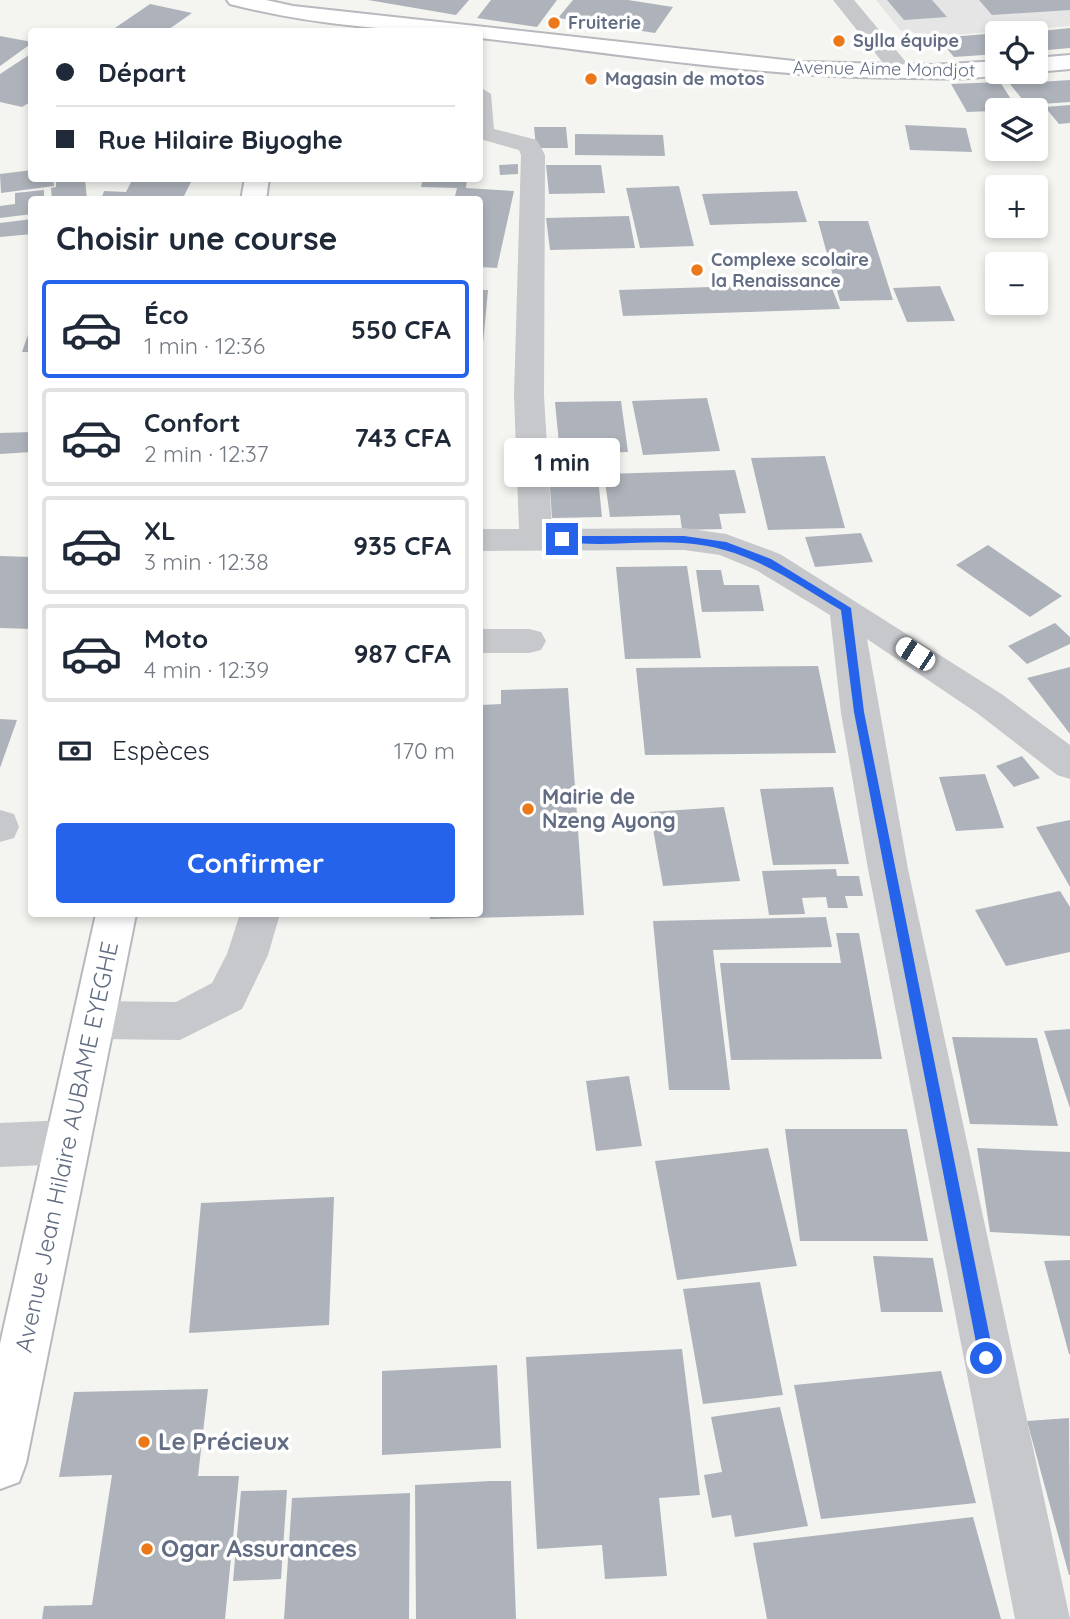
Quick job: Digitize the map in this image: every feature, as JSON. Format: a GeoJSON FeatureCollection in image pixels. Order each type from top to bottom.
{"type":"FeatureCollection","features":[{"type":"Feature","properties":{"kind":"main road","name":"Avenue Aime Mondjot"},"geometry":{"type":"LineString","coordinates":[[237,0],[288,11],[422,28]]}},
{"type":"Feature","properties":{"kind":"main road","name":"Avenue Aime Mondjot"},"geometry":{"type":"LineString","coordinates":[[483,32],[783,68],[903,73],[985,69]]}},
{"type":"Feature","properties":{"kind":"main road"},"geometry":{"type":"LineString","coordinates":[[1048,64],[1070,62]]}},
{"type":"Feature","properties":{"kind":"main road","name":"Avenue Jean Hilaire AUBAME EYEGHE"},"geometry":{"type":"LineString","coordinates":[[0,1463],[115,917]]}},
{"type":"Feature","properties":{"kind":"street"},"geometry":{"type":"LineString","coordinates":[[843,0],[903,73]]}},
{"type":"Feature","properties":{"kind":"street"},"geometry":{"type":"LineString","coordinates":[[483,133],[528,145],[533,155],[529,396],[536,540]]}},
{"type":"Feature","properties":{"kind":"street"},"geometry":{"type":"LineString","coordinates":[[483,540],[684,539],[726,545],[768,562],[846,608],[990,704],[1070,765]]}},
{"type":"Feature","properties":{"kind":"street"},"geometry":{"type":"LineString","coordinates":[[846,608],[854,687],[898,916],[997,1409],[1043,1619]]}},
{"type":"Feature","properties":{"kind":"street"},"geometry":{"type":"LineString","coordinates":[[483,642],[529,641]]}},
{"type":"Feature","properties":{"kind":"street"},"geometry":{"type":"LineString","coordinates":[[94,1020],[180,1021],[227,996],[247,955],[259,917]]}},
{"type":"Feature","properties":{"kind":"street"},"geometry":{"type":"LineString","coordinates":[[0,1145],[68,1142]]}},
{"type":"Feature","properties":{"kind":"shaded area"},"geometry":{"type":"Polygon","coordinates":[[[876,0],[1070,0],[1070,26],[1048,28],[1048,21],[985,21],[985,33],[940,36],[901,31],[876,0]]]}},
{"type":"Feature","properties":{"kind":"building"},"geometry":{"type":"Polygon","coordinates":[[[368,0],[469,0],[456,15],[368,0]]]}},
{"type":"Feature","properties":{"kind":"building"},"geometry":{"type":"Polygon","coordinates":[[[491,0],[557,0],[537,27],[477,18],[491,0]]]}},
{"type":"Feature","properties":{"kind":"building"},"geometry":{"type":"Polygon","coordinates":[[[573,0],[628,0],[673,7],[655,33],[558,18],[573,0]]]}},
{"type":"Feature","properties":{"kind":"building"},"geometry":{"type":"Polygon","coordinates":[[[887,0],[932,0],[947,17],[904,20],[887,0]]]}},
{"type":"Feature","properties":{"kind":"building"},"geometry":{"type":"Polygon","coordinates":[[[979,0],[1070,0],[1070,10],[992,15],[979,0]]]}},
{"type":"Feature","properties":{"kind":"building"},"geometry":{"type":"Polygon","coordinates":[[[150,4],[192,13],[171,28],[115,28],[150,4]]]}},
{"type":"Feature","properties":{"kind":"building"},"geometry":{"type":"Polygon","coordinates":[[[1070,28],[1070,48],[1048,50],[1048,30],[1070,28]]]}},
{"type":"Feature","properties":{"kind":"building"},"geometry":{"type":"Polygon","coordinates":[[[985,34],[985,55],[954,57],[938,38],[985,34]]]}},
{"type":"Feature","properties":{"kind":"building"},"geometry":{"type":"Polygon","coordinates":[[[0,36],[28,41],[28,46],[0,66],[0,36]]]}},
{"type":"Feature","properties":{"kind":"building"},"geometry":{"type":"Polygon","coordinates":[[[28,56],[28,103],[22,107],[0,102],[0,74],[28,56]]]}},
{"type":"Feature","properties":{"kind":"building"},"geometry":{"type":"Polygon","coordinates":[[[1070,80],[1070,102],[1048,104],[1048,98],[1021,98],[1010,84],[1048,84],[1048,81],[1070,80]]]}},
{"type":"Feature","properties":{"kind":"building"},"geometry":{"type":"Polygon","coordinates":[[[951,84],[1001,84],[1010,98],[985,98],[985,111],[967,112],[951,84]]]}},
{"type":"Feature","properties":{"kind":"building"},"geometry":{"type":"Polygon","coordinates":[[[1070,105],[1070,123],[1059,124],[1048,107],[1070,105]]]}},
{"type":"Feature","properties":{"kind":"building"},"geometry":{"type":"Polygon","coordinates":[[[905,125],[966,128],[972,152],[910,150],[905,125]]]}},
{"type":"Feature","properties":{"kind":"building"},"geometry":{"type":"Polygon","coordinates":[[[534,127],[566,127],[568,148],[536,148],[534,127]]]}},
{"type":"Feature","properties":{"kind":"building"},"geometry":{"type":"Polygon","coordinates":[[[575,134],[663,135],[665,156],[575,155],[575,134]]]}},
{"type":"Feature","properties":{"kind":"building"},"geometry":{"type":"Polygon","coordinates":[[[518,164],[518,174],[500,175],[499,165],[518,164]]]}},
{"type":"Feature","properties":{"kind":"building"},"geometry":{"type":"Polygon","coordinates":[[[546,165],[601,165],[605,193],[549,194],[546,165]]]}},
{"type":"Feature","properties":{"kind":"building"},"geometry":{"type":"Polygon","coordinates":[[[28,170],[28,182],[54,182],[54,186],[1,193],[0,174],[28,170]]]}},
{"type":"Feature","properties":{"kind":"building"},"geometry":{"type":"Polygon","coordinates":[[[56,182],[85,182],[87,196],[52,196],[51,188],[56,187],[56,182]]]}},
{"type":"Feature","properties":{"kind":"building"},"geometry":{"type":"Polygon","coordinates":[[[131,182],[191,182],[184,196],[102,196],[104,191],[126,192],[131,182]]]}},
{"type":"Feature","properties":{"kind":"building"},"geometry":{"type":"Polygon","coordinates":[[[422,182],[467,182],[466,188],[514,191],[497,268],[483,267],[483,196],[455,196],[457,188],[421,187],[422,182]]]}},
{"type":"Feature","properties":{"kind":"building"},"geometry":{"type":"Polygon","coordinates":[[[679,186],[694,246],[640,248],[626,188],[679,186]]]}},
{"type":"Feature","properties":{"kind":"building"},"geometry":{"type":"Polygon","coordinates":[[[44,190],[44,196],[28,196],[28,214],[0,218],[0,206],[15,204],[15,193],[44,190]]]}},
{"type":"Feature","properties":{"kind":"building"},"geometry":{"type":"Polygon","coordinates":[[[797,191],[807,222],[710,225],[702,194],[797,191]]]}},
{"type":"Feature","properties":{"kind":"building"},"geometry":{"type":"Polygon","coordinates":[[[629,216],[635,248],[550,250],[546,218],[629,216]]]}},
{"type":"Feature","properties":{"kind":"building"},"geometry":{"type":"Polygon","coordinates":[[[28,220],[28,234],[0,237],[0,223],[28,220]]]}},
{"type":"Feature","properties":{"kind":"building"},"geometry":{"type":"Polygon","coordinates":[[[818,221],[868,221],[893,300],[840,301],[818,221]]]}},
{"type":"Feature","properties":{"kind":"building"},"geometry":{"type":"Polygon","coordinates":[[[830,283],[840,309],[623,316],[619,290],[830,283]]]}},
{"type":"Feature","properties":{"kind":"building"},"geometry":{"type":"Polygon","coordinates":[[[940,286],[955,321],[907,322],[893,288],[940,286]]]}},
{"type":"Feature","properties":{"kind":"building"},"geometry":{"type":"Polygon","coordinates":[[[483,290],[488,290],[483,344],[483,290]]]}},
{"type":"Feature","properties":{"kind":"building"},"geometry":{"type":"Polygon","coordinates":[[[28,335],[28,352],[22,352],[28,335]]]}},
{"type":"Feature","properties":{"kind":"building"},"geometry":{"type":"Polygon","coordinates":[[[707,398],[720,451],[643,455],[632,401],[707,398]]]}},
{"type":"Feature","properties":{"kind":"building"},"geometry":{"type":"Polygon","coordinates":[[[621,401],[628,452],[560,454],[555,402],[621,401]]]}},
{"type":"Feature","properties":{"kind":"building"},"geometry":{"type":"Polygon","coordinates":[[[28,432],[28,452],[0,454],[0,433],[28,432]]]}},
{"type":"Feature","properties":{"kind":"building"},"geometry":{"type":"Polygon","coordinates":[[[825,456],[845,528],[768,530],[751,458],[825,456]]]}},
{"type":"Feature","properties":{"kind":"building"},"geometry":{"type":"Polygon","coordinates":[[[548,458],[596,458],[602,517],[552,518],[548,458]]]}},
{"type":"Feature","properties":{"kind":"building"},"geometry":{"type":"Polygon","coordinates":[[[735,470],[746,513],[719,514],[722,529],[682,530],[680,515],[610,517],[604,474],[735,470]]]}},
{"type":"Feature","properties":{"kind":"building"},"geometry":{"type":"Polygon","coordinates":[[[861,533],[873,562],[815,567],[805,537],[861,533]]]}},
{"type":"Feature","properties":{"kind":"building"},"geometry":{"type":"Polygon","coordinates":[[[988,545],[1062,596],[1030,617],[956,565],[988,545]]]}},
{"type":"Feature","properties":{"kind":"building"},"geometry":{"type":"Polygon","coordinates":[[[0,556],[28,557],[28,629],[0,628],[0,556]]]}},
{"type":"Feature","properties":{"kind":"building"},"geometry":{"type":"Polygon","coordinates":[[[687,566],[701,658],[625,659],[616,567],[687,566]]]}},
{"type":"Feature","properties":{"kind":"building"},"geometry":{"type":"Polygon","coordinates":[[[696,570],[721,570],[724,585],[759,585],[764,611],[702,612],[696,570]]]}},
{"type":"Feature","properties":{"kind":"building"},"geometry":{"type":"Polygon","coordinates":[[[1055,623],[1070,637],[1070,644],[1027,664],[1008,646],[1055,623]]]}},
{"type":"Feature","properties":{"kind":"building"},"geometry":{"type":"Polygon","coordinates":[[[818,666],[836,753],[645,755],[636,668],[818,666]]]}},
{"type":"Feature","properties":{"kind":"building"},"geometry":{"type":"Polygon","coordinates":[[[1070,667],[1070,734],[1027,678],[1070,667]]]}},
{"type":"Feature","properties":{"kind":"building","name":"Mairie de Nzeng Ayong"},"geometry":{"type":"Polygon","coordinates":[[[568,688],[584,915],[430,919],[483,917],[483,705],[501,704],[501,690],[568,688]]]}},
{"type":"Feature","properties":{"kind":"building"},"geometry":{"type":"Polygon","coordinates":[[[0,719],[17,720],[0,768],[0,719]]]}},
{"type":"Feature","properties":{"kind":"building"},"geometry":{"type":"Polygon","coordinates":[[[1022,756],[1040,778],[1014,787],[996,766],[1022,756]]]}},
{"type":"Feature","properties":{"kind":"building"},"geometry":{"type":"Polygon","coordinates":[[[985,774],[1004,828],[956,831],[939,777],[985,774]]]}},
{"type":"Feature","properties":{"kind":"building"},"geometry":{"type":"Polygon","coordinates":[[[833,787],[849,864],[773,865],[760,789],[833,787]]]}},
{"type":"Feature","properties":{"kind":"building"},"geometry":{"type":"Polygon","coordinates":[[[724,807],[740,881],[663,886],[650,812],[724,807]]]}},
{"type":"Feature","properties":{"kind":"building"},"geometry":{"type":"Polygon","coordinates":[[[1070,820],[1070,887],[1036,827],[1070,820]]]}},
{"type":"Feature","properties":{"kind":"building"},"geometry":{"type":"Polygon","coordinates":[[[836,869],[837,876],[859,876],[863,896],[845,896],[848,908],[828,908],[826,897],[802,898],[805,914],[769,915],[762,871],[836,869]]]}},
{"type":"Feature","properties":{"kind":"building"},"geometry":{"type":"Polygon","coordinates":[[[1060,891],[1070,907],[1070,952],[1006,966],[975,910],[1060,891]]]}},
{"type":"Feature","properties":{"kind":"building"},"geometry":{"type":"Polygon","coordinates":[[[826,917],[832,947],[713,950],[730,1090],[669,1090],[653,921],[826,917]]]}},
{"type":"Feature","properties":{"kind":"building"},"geometry":{"type":"Polygon","coordinates":[[[836,933],[859,933],[882,1059],[731,1060],[720,963],[841,963],[836,933]]]}},
{"type":"Feature","properties":{"kind":"building"},"geometry":{"type":"Polygon","coordinates":[[[1070,1029],[1070,1108],[1044,1031],[1070,1029]]]}},
{"type":"Feature","properties":{"kind":"building"},"geometry":{"type":"Polygon","coordinates":[[[952,1037],[1037,1038],[1058,1126],[970,1124],[952,1037]]]}},
{"type":"Feature","properties":{"kind":"building"},"geometry":{"type":"Polygon","coordinates":[[[629,1076],[642,1146],[596,1151],[586,1081],[629,1076]]]}},
{"type":"Feature","properties":{"kind":"building"},"geometry":{"type":"Polygon","coordinates":[[[785,1129],[907,1129],[928,1241],[800,1241],[785,1129]]]}},
{"type":"Feature","properties":{"kind":"building"},"geometry":{"type":"Polygon","coordinates":[[[768,1148],[797,1266],[677,1280],[655,1161],[768,1148]]]}},
{"type":"Feature","properties":{"kind":"building"},"geometry":{"type":"Polygon","coordinates":[[[977,1148],[1070,1152],[1070,1236],[990,1232],[977,1148]]]}},
{"type":"Feature","properties":{"kind":"building"},"geometry":{"type":"Polygon","coordinates":[[[334,1197],[329,1325],[189,1333],[201,1203],[334,1197]]]}},
{"type":"Feature","properties":{"kind":"building"},"geometry":{"type":"Polygon","coordinates":[[[873,1256],[933,1258],[943,1312],[881,1312],[873,1256]]]}},
{"type":"Feature","properties":{"kind":"building"},"geometry":{"type":"Polygon","coordinates":[[[1070,1260],[1070,1354],[1069,1354],[1044,1261],[1070,1260]]]}},
{"type":"Feature","properties":{"kind":"building"},"geometry":{"type":"Polygon","coordinates":[[[760,1282],[783,1395],[703,1404],[683,1289],[760,1282]]]}},
{"type":"Feature","properties":{"kind":"building"},"geometry":{"type":"Polygon","coordinates":[[[682,1349],[700,1495],[659,1498],[667,1576],[605,1579],[602,1545],[537,1549],[526,1357],[682,1349]]]}},
{"type":"Feature","properties":{"kind":"building"},"geometry":{"type":"Polygon","coordinates":[[[497,1365],[501,1448],[382,1455],[382,1371],[497,1365]]]}},
{"type":"Feature","properties":{"kind":"building"},"geometry":{"type":"Polygon","coordinates":[[[941,1371],[976,1503],[821,1519],[794,1385],[941,1371]]]}},
{"type":"Feature","properties":{"kind":"building"},"geometry":{"type":"Polygon","coordinates":[[[208,1389],[198,1476],[239,1476],[225,1619],[42,1619],[44,1606],[92,1605],[112,1475],[59,1477],[74,1392],[208,1389]]]}},
{"type":"Feature","properties":{"kind":"building"},"geometry":{"type":"Polygon","coordinates":[[[780,1407],[808,1526],[735,1537],[731,1515],[712,1518],[704,1475],[722,1472],[711,1417],[780,1407]]]}},
{"type":"Feature","properties":{"kind":"building"},"geometry":{"type":"Polygon","coordinates":[[[1069,1418],[1070,1575],[1027,1421],[1069,1418]]]}},
{"type":"Feature","properties":{"kind":"building"},"geometry":{"type":"Polygon","coordinates":[[[511,1481],[516,1619],[416,1619],[415,1485],[511,1481]]]}},
{"type":"Feature","properties":{"kind":"building"},"geometry":{"type":"Polygon","coordinates":[[[287,1490],[281,1579],[233,1581],[241,1491],[287,1490]]]}},
{"type":"Feature","properties":{"kind":"building"},"geometry":{"type":"Polygon","coordinates":[[[410,1493],[409,1619],[284,1619],[292,1498],[410,1493]]]}},
{"type":"Feature","properties":{"kind":"building"},"geometry":{"type":"Polygon","coordinates":[[[973,1517],[1001,1619],[767,1619],[753,1543],[973,1517]]]}},
{"type":"Feature","properties":{"kind":"place","name":"Fruiterie"},"geometry":{"type":"Point","coordinates":[554,23]}},
{"type":"Feature","properties":{"kind":"place","name":"Sylla équipe"},"geometry":{"type":"Point","coordinates":[839,41]}},
{"type":"Feature","properties":{"kind":"place","name":"Magasin de motos"},"geometry":{"type":"Point","coordinates":[591,79]}},
{"type":"Feature","properties":{"kind":"place","name":"Complexe scolaire la Renaissance"},"geometry":{"type":"Point","coordinates":[697,270]}},
{"type":"Feature","properties":{"kind":"place","name":"Mairie de Nzeng Ayong"},"geometry":{"type":"Point","coordinates":[528,809]}},
{"type":"Feature","properties":{"kind":"place","name":"Le Précieux"},"geometry":{"type":"Point","coordinates":[144,1442]}},
{"type":"Feature","properties":{"kind":"place","name":"Ogar Assurances"},"geometry":{"type":"Point","coordinates":[147,1549]}},
{"type":"Feature","properties":{"kind":"route"},"geometry":{"type":"LineString","coordinates":[[562,539],[684,539],[726,545],[768,562],[846,608],[854,687],[986,1358]]}}]}
